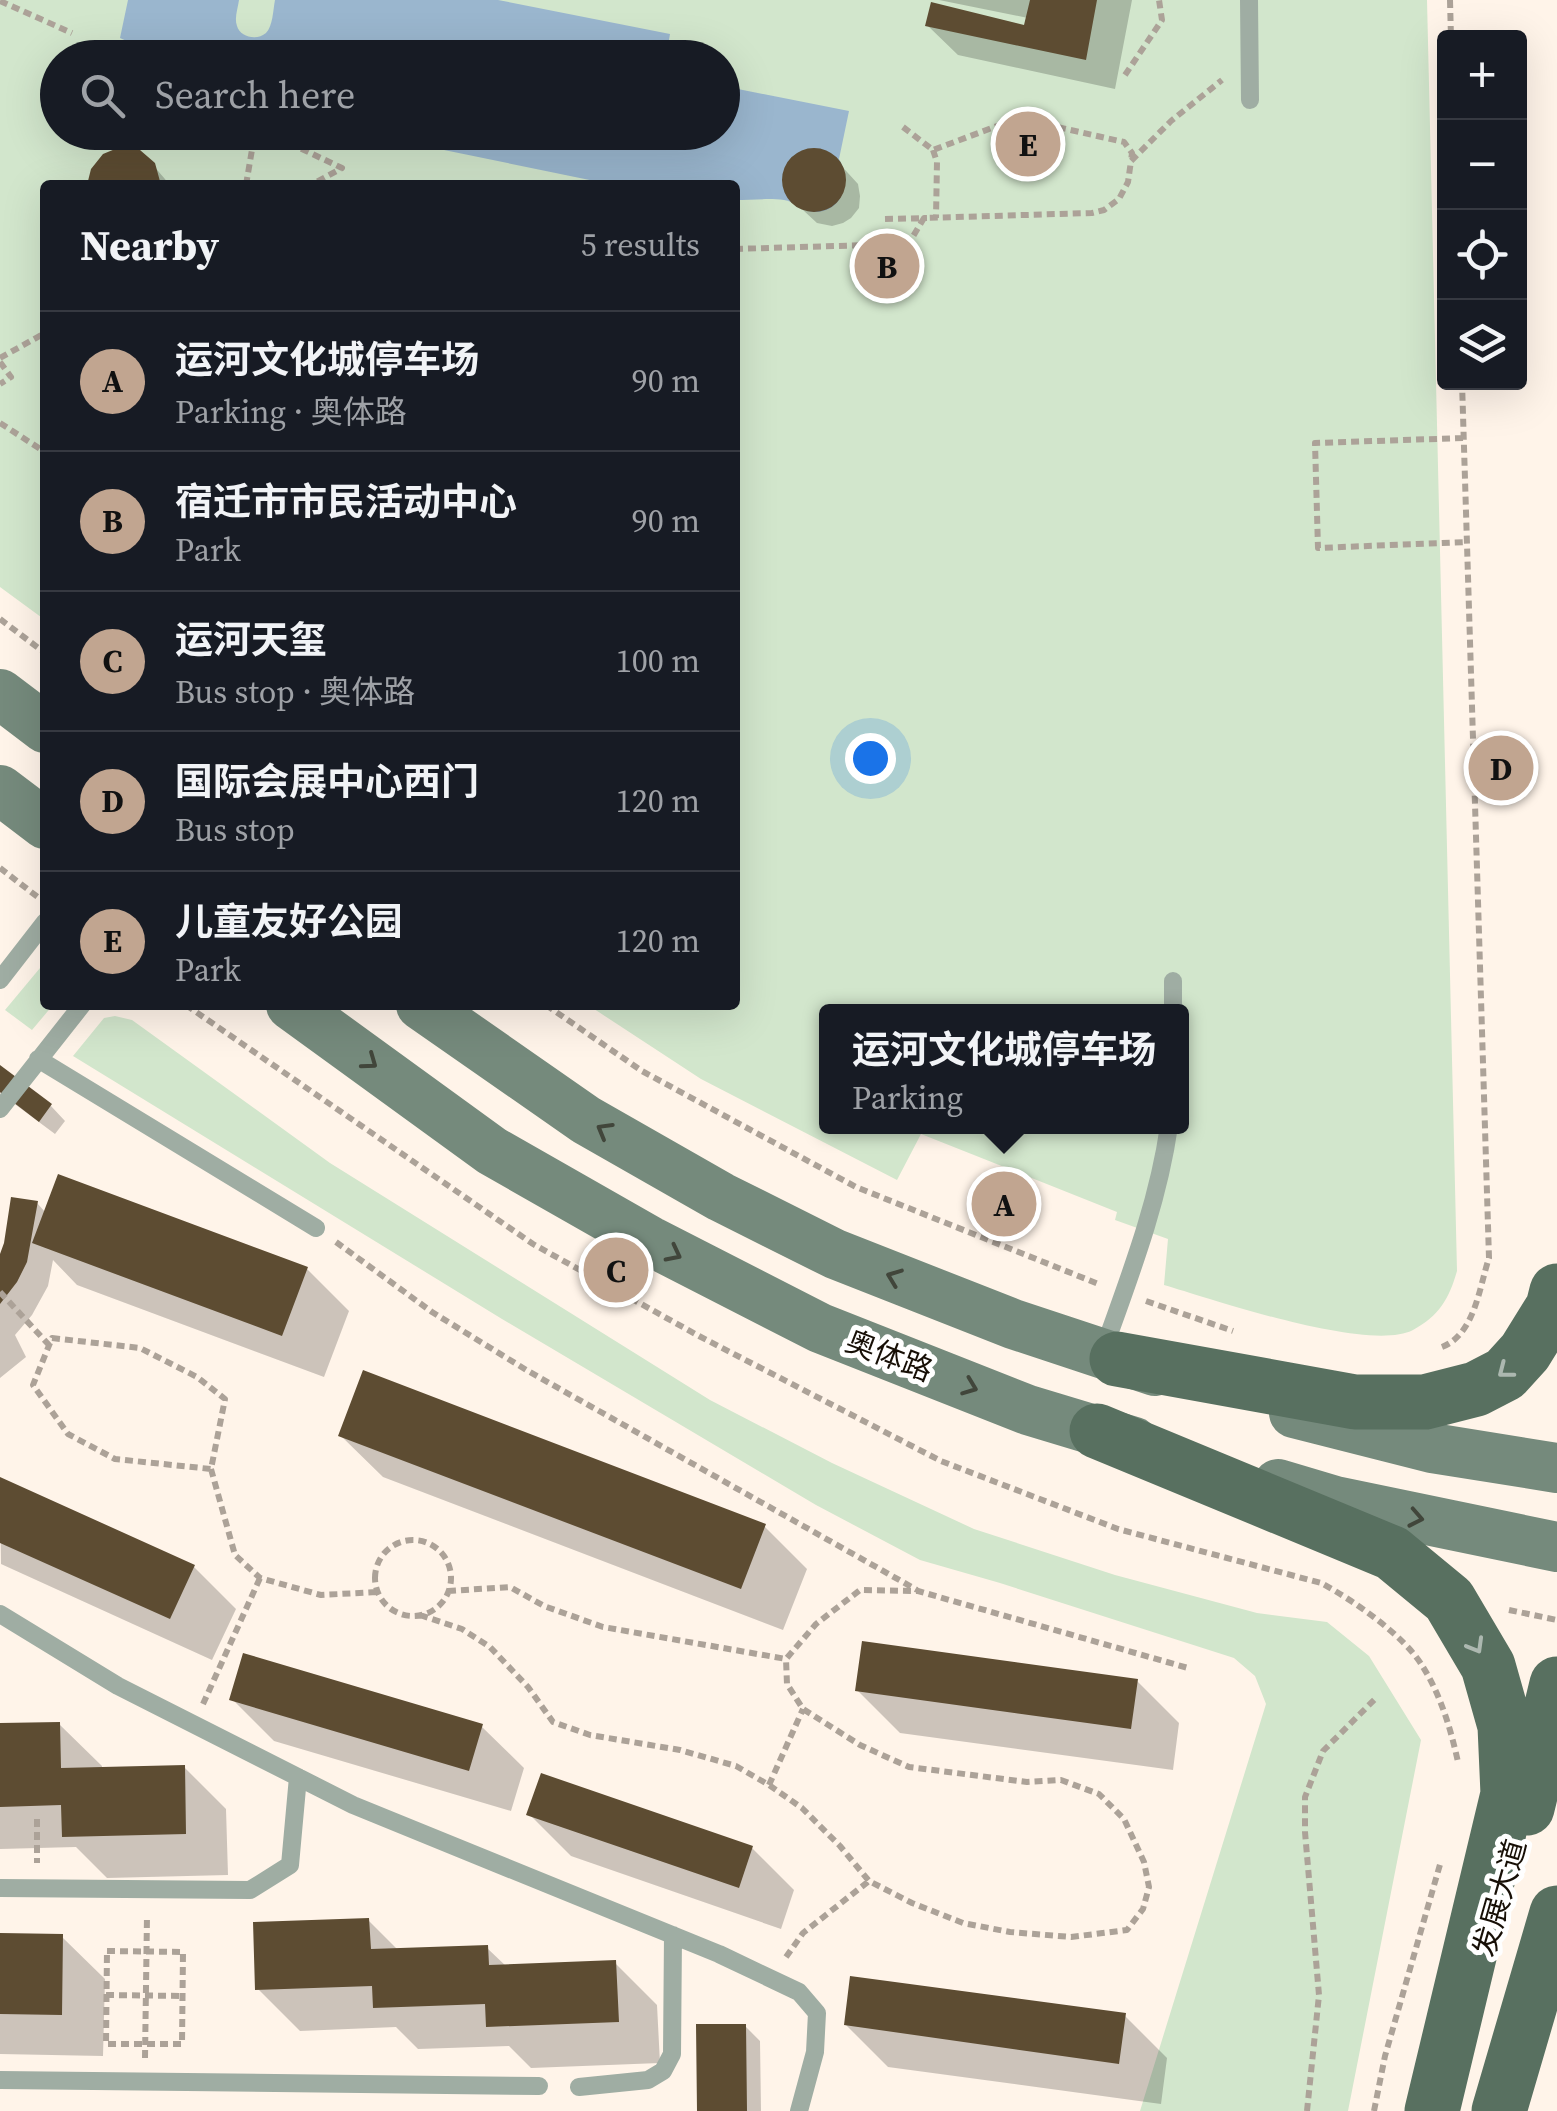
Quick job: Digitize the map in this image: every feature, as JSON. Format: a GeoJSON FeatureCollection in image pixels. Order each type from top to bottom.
{"type":"FeatureCollection","features":[{"type":"Feature","properties":{"kind":"main road"},"geometry":{"type":"LineString","coordinates":[[0,694],[40,724]]}},
{"type":"Feature","properties":{"kind":"main road"},"geometry":{"type":"LineString","coordinates":[[0,790],[40,820]]}},
{"type":"Feature","properties":{"kind":"main road","name":"奥体路"},"geometry":{"type":"LineString","coordinates":[[299,1010],[492,1151],[650,1241],[820,1328],[1028,1410],[1096,1431],[1335,1502],[1557,1547]]}},
{"type":"Feature","properties":{"kind":"main road"},"geometry":{"type":"LineString","coordinates":[[428,1010],[586,1120],[720,1197],[835,1254],[1014,1324],[1248,1402],[1432,1448],[1557,1468]]}},
{"type":"Feature","properties":{"kind":"main road"},"geometry":{"type":"LineString","coordinates":[[1109,1356],[1354,1402],[1424,1402],[1476,1389],[1505,1374],[1526,1352],[1553,1307],[1557,1291]]}},
{"type":"Feature","properties":{"kind":"main road"},"geometry":{"type":"LineString","coordinates":[[1096,1431],[1392,1553],[1449,1600],[1488,1666],[1505,1726],[1508,1794],[1435,2111]]}},
{"type":"Feature","properties":{"kind":"main road","name":"发展大道"},"geometry":{"type":"LineString","coordinates":[[1435,2111],[1525,1814],[1557,1684]]}},
{"type":"Feature","properties":{"kind":"main road","name":"发展大道"},"geometry":{"type":"LineString","coordinates":[[1498,2111],[1557,1912]]}},
{"type":"Feature","properties":{"kind":"main road"},"geometry":{"type":"LineString","coordinates":[[1509,2111],[1557,1976]]}},
{"type":"Feature","properties":{"kind":"lane"},"geometry":{"type":"LineString","coordinates":[[1249,0],[1250,100]]}},
{"type":"Feature","properties":{"kind":"lane"},"geometry":{"type":"LineString","coordinates":[[0,980],[40,928]]}},
{"type":"Feature","properties":{"kind":"lane"},"geometry":{"type":"LineString","coordinates":[[1173,980],[1173,1004]]}},
{"type":"Feature","properties":{"kind":"lane"},"geometry":{"type":"LineString","coordinates":[[0,1108],[78,1010]]}},
{"type":"Feature","properties":{"kind":"lane"},"geometry":{"type":"LineString","coordinates":[[38,1058],[316,1228]]}},
{"type":"Feature","properties":{"kind":"lane"},"geometry":{"type":"LineString","coordinates":[[1109,1356],[1167,1134]]}},
{"type":"Feature","properties":{"kind":"lane"},"geometry":{"type":"LineString","coordinates":[[0,1614],[118,1686],[353,1805],[673,1935],[799,1992],[817,2013],[815,2052],[799,2111]]}},
{"type":"Feature","properties":{"kind":"lane"},"geometry":{"type":"LineString","coordinates":[[0,1888],[250,1890],[290,1864],[298,1778]]}},
{"type":"Feature","properties":{"kind":"lane"},"geometry":{"type":"LineString","coordinates":[[580,2087],[648,2080],[663,2071],[672,2054],[673,1935]]}},
{"type":"Feature","properties":{"kind":"lane"},"geometry":{"type":"LineString","coordinates":[[0,2080],[539,2086]]}},
{"type":"Feature","properties":{"kind":"path"},"geometry":{"type":"LineString","coordinates":[[1125,75],[1162,20],[1159,0]]}},
{"type":"Feature","properties":{"kind":"path"},"geometry":{"type":"LineString","coordinates":[[1450,0],[1451,30]]}},
{"type":"Feature","properties":{"kind":"path"},"geometry":{"type":"LineString","coordinates":[[0,1],[72,33]]}},
{"type":"Feature","properties":{"kind":"path"},"geometry":{"type":"LineString","coordinates":[[1131,161],[1227,74]]}},
{"type":"Feature","properties":{"kind":"path"},"geometry":{"type":"LineString","coordinates":[[885,219],[1104,210],[1119,200],[1128,182],[1132,153],[1124,142],[1026,120],[1013,120],[933,150]]}},
{"type":"Feature","properties":{"kind":"path"},"geometry":{"type":"LineString","coordinates":[[903,127],[933,150],[937,162],[936,218]]}},
{"type":"Feature","properties":{"kind":"path"},"geometry":{"type":"LineString","coordinates":[[247,180],[251,150]]}},
{"type":"Feature","properties":{"kind":"path"},"geometry":{"type":"LineString","coordinates":[[304,150],[342,168],[320,180]]}},
{"type":"Feature","properties":{"kind":"path"},"geometry":{"type":"LineString","coordinates":[[740,249],[902,244],[912,238],[924,218]]}},
{"type":"Feature","properties":{"kind":"path"},"geometry":{"type":"LineString","coordinates":[[0,384],[11,377],[0,360],[40,336]]}},
{"type":"Feature","properties":{"kind":"path"},"geometry":{"type":"LineString","coordinates":[[1441,1348],[1466,1329],[1488,1258],[1462,390]]}},
{"type":"Feature","properties":{"kind":"path"},"geometry":{"type":"LineString","coordinates":[[0,423],[40,449]]}},
{"type":"Feature","properties":{"kind":"path"},"geometry":{"type":"LineString","coordinates":[[1464,438],[1315,443],[1315,461],[1318,548],[1466,542]]}},
{"type":"Feature","properties":{"kind":"path"},"geometry":{"type":"LineString","coordinates":[[0,619],[40,650]]}},
{"type":"Feature","properties":{"kind":"path"},"geometry":{"type":"LineString","coordinates":[[0,868],[40,898]]}},
{"type":"Feature","properties":{"kind":"path"},"geometry":{"type":"LineString","coordinates":[[193,1010],[533,1244],[941,1461],[1118,1529],[1321,1582],[1342,1594],[1402,1641],[1423,1666],[1449,1723],[1459,1769]]}},
{"type":"Feature","properties":{"kind":"path"},"geometry":{"type":"LineString","coordinates":[[553,1010],[642,1071],[856,1188],[1123,1293],[1244,1335]]}},
{"type":"Feature","properties":{"kind":"path"},"geometry":{"type":"LineString","coordinates":[[316,1228],[432,1312],[528,1372],[918,1591],[1188,1668]]}},
{"type":"Feature","properties":{"kind":"path"},"geometry":{"type":"LineString","coordinates":[[0,1292],[49,1345]]}},
{"type":"Feature","properties":{"kind":"path"},"geometry":{"type":"LineString","coordinates":[[210,1469],[115,1458],[68,1434],[33,1385],[52,1338],[140,1348],[197,1377],[225,1399],[210,1469],[235,1555],[260,1578],[322,1595],[377,1592]]}},
{"type":"Feature","properties":{"kind":"path"},"geometry":{"type":"LineString","coordinates":[[420,1615],[442,1602],[448,1591],[449,1566],[444,1555],[424,1542],[400,1542],[381,1557],[376,1568],[377,1592],[384,1602],[394,1611],[462,1629],[490,1647],[528,1687],[553,1722],[590,1735],[680,1750],[736,1766],[802,1808],[869,1881],[963,1923],[1010,1932],[1071,1936],[1127,1930],[1143,1909],[1149,1887],[1144,1862],[1124,1818],[1099,1794],[1061,1780],[1027,1782],[908,1767],[860,1745],[803,1709],[787,1684],[786,1660],[816,1624],[860,1590],[918,1591]]}},
{"type":"Feature","properties":{"kind":"path"},"geometry":{"type":"LineString","coordinates":[[194,1725],[260,1578]]}},
{"type":"Feature","properties":{"kind":"path"},"geometry":{"type":"LineString","coordinates":[[448,1591],[510,1587],[544,1606],[603,1627],[786,1660]]}},
{"type":"Feature","properties":{"kind":"path"},"geometry":{"type":"LineString","coordinates":[[1307,2111],[1319,1994],[1305,1797],[1323,1751],[1375,1699]]}},
{"type":"Feature","properties":{"kind":"path"},"geometry":{"type":"LineString","coordinates":[[770,1785],[803,1709]]}},
{"type":"Feature","properties":{"kind":"path"},"geometry":{"type":"LineString","coordinates":[[37,1819],[37,1889]]}},
{"type":"Feature","properties":{"kind":"path"},"geometry":{"type":"LineString","coordinates":[[1374,2111],[1385,2056],[1444,1853]]}},
{"type":"Feature","properties":{"kind":"path"},"geometry":{"type":"LineString","coordinates":[[771,1979],[803,1933],[869,1881]]}},
{"type":"Feature","properties":{"kind":"path"},"geometry":{"type":"LineString","coordinates":[[145,2081],[148,1889]]}},
{"type":"Feature","properties":{"kind":"path"},"geometry":{"type":"LineString","coordinates":[[107,1951],[183,1952],[182,2044],[106,2044],[106,1994],[107,1951]]}},
{"type":"Feature","properties":{"kind":"path"},"geometry":{"type":"LineString","coordinates":[[106,1994],[182,1996]]}},
{"type":"Feature","properties":{"kind":"green space"},"geometry":{"type":"Polygon","coordinates":[[[0,0],[1427,0],[1457,1271],[1446,1298],[1430,1319],[1413,1330],[1363,1335],[1291,1322],[1164,1285],[1168,1239],[1115,1220],[1117,1212],[921,1134],[897,1180],[701,1079],[596,1010],[740,1010],[740,180],[40,180],[40,616],[0,587],[0,0]]]}},
{"type":"Feature","properties":{"kind":"green space"},"geometry":{"type":"Polygon","coordinates":[[[40,968],[40,1010],[49,1010],[32,1030],[5,1010],[40,968]]]}},
{"type":"Feature","properties":{"kind":"green space"},"geometry":{"type":"Polygon","coordinates":[[[104,1018],[132,1020],[330,1163],[710,1400],[832,1463],[974,1529],[1115,1575],[1257,1613],[1327,1622],[1369,1656],[1421,1740],[1348,2111],[1140,2111],[1266,1704],[1255,1676],[1234,1658],[920,1560],[816,1505],[502,1319],[73,1056],[104,1018]]]}},
{"type":"Feature","properties":{"kind":"water"},"geometry":{"type":"Polygon","coordinates":[[[128,0],[239,0],[237,26],[245,35],[254,37],[268,30],[275,0],[498,0],[670,34],[669,40],[120,38],[128,0]]]}},
{"type":"Feature","properties":{"kind":"water"},"geometry":{"type":"Polygon","coordinates":[[[740,89],[849,111],[839,159],[845,176],[842,194],[824,211],[806,210],[784,200],[740,200],[740,180],[590,180],[444,150],[740,150],[740,89]]]}},
{"type":"Feature","properties":{"kind":"building"},"geometry":{"type":"Polygon","coordinates":[[[1030,0],[1097,0],[1086,60],[925,26],[931,2],[1024,25],[1030,0]]]}},
{"type":"Feature","properties":{"kind":"building"},"geometry":{"type":"Polygon","coordinates":[[[814,148],[836,158],[846,180],[836,202],[814,212],[792,202],[782,180],[792,158],[814,148]]]}},
{"type":"Feature","properties":{"kind":"building"},"geometry":{"type":"Polygon","coordinates":[[[140,150],[155,163],[160,180],[88,180],[91,169],[103,154],[140,150]]]}},
{"type":"Feature","properties":{"kind":"building"},"geometry":{"type":"Polygon","coordinates":[[[0,1065],[52,1104],[39,1122],[0,1092],[0,1065]]]}},
{"type":"Feature","properties":{"kind":"building"},"geometry":{"type":"Polygon","coordinates":[[[58,1174],[308,1267],[282,1336],[32,1243],[58,1174]]]}},
{"type":"Feature","properties":{"kind":"building"},"geometry":{"type":"Polygon","coordinates":[[[11,1197],[38,1201],[27,1262],[0,1304],[0,1254],[11,1197]]]}},
{"type":"Feature","properties":{"kind":"building"},"geometry":{"type":"Polygon","coordinates":[[[363,1370],[766,1524],[741,1589],[338,1436],[363,1370]]]}},
{"type":"Feature","properties":{"kind":"building"},"geometry":{"type":"Polygon","coordinates":[[[0,1477],[195,1565],[170,1619],[0,1543],[0,1477]]]}},
{"type":"Feature","properties":{"kind":"building"},"geometry":{"type":"Polygon","coordinates":[[[862,1641],[1138,1679],[1131,1729],[855,1691],[862,1641]]]}},
{"type":"Feature","properties":{"kind":"building"},"geometry":{"type":"Polygon","coordinates":[[[243,1653],[483,1724],[469,1771],[229,1700],[243,1653]]]}},
{"type":"Feature","properties":{"kind":"building"},"geometry":{"type":"Polygon","coordinates":[[[60,1722],[61,1768],[185,1765],[186,1834],[62,1837],[61,1805],[0,1807],[0,1723],[60,1722]]]}},
{"type":"Feature","properties":{"kind":"building"},"geometry":{"type":"Polygon","coordinates":[[[541,1773],[753,1846],[739,1888],[526,1815],[541,1773]]]}},
{"type":"Feature","properties":{"kind":"building"},"geometry":{"type":"Polygon","coordinates":[[[369,1918],[371,1949],[488,1945],[489,1965],[616,1960],[619,2022],[486,2027],[485,2004],[373,2008],[372,1986],[255,1990],[253,1922],[369,1918]]]}},
{"type":"Feature","properties":{"kind":"building"},"geometry":{"type":"Polygon","coordinates":[[[0,1933],[63,1934],[62,2015],[0,2014],[0,1933]]]}},
{"type":"Feature","properties":{"kind":"building"},"geometry":{"type":"Polygon","coordinates":[[[850,1976],[1126,2013],[1119,2064],[844,2025],[850,1976]]]}},
{"type":"Feature","properties":{"kind":"building"},"geometry":{"type":"Polygon","coordinates":[[[696,2024],[746,2024],[747,2111],[697,2111],[696,2024]]]}},
{"type":"Feature","properties":{"kind":"place","name":"儿童友好公园"},"geometry":{"type":"Point","coordinates":[1028,144]}},
{"type":"Feature","properties":{"kind":"place","name":"宿迁市市民活动中心"},"geometry":{"type":"Point","coordinates":[887,266]}},
{"type":"Feature","properties":{"kind":"place","name":"国际会展中心西门"},"geometry":{"type":"Point","coordinates":[1501,768]}},
{"type":"Feature","properties":{"kind":"place","name":"运河文化城停车场"},"geometry":{"type":"Point","coordinates":[1004,1204]}},
{"type":"Feature","properties":{"kind":"place","name":"运河天玺"},"geometry":{"type":"Point","coordinates":[616,1270]}}]}
